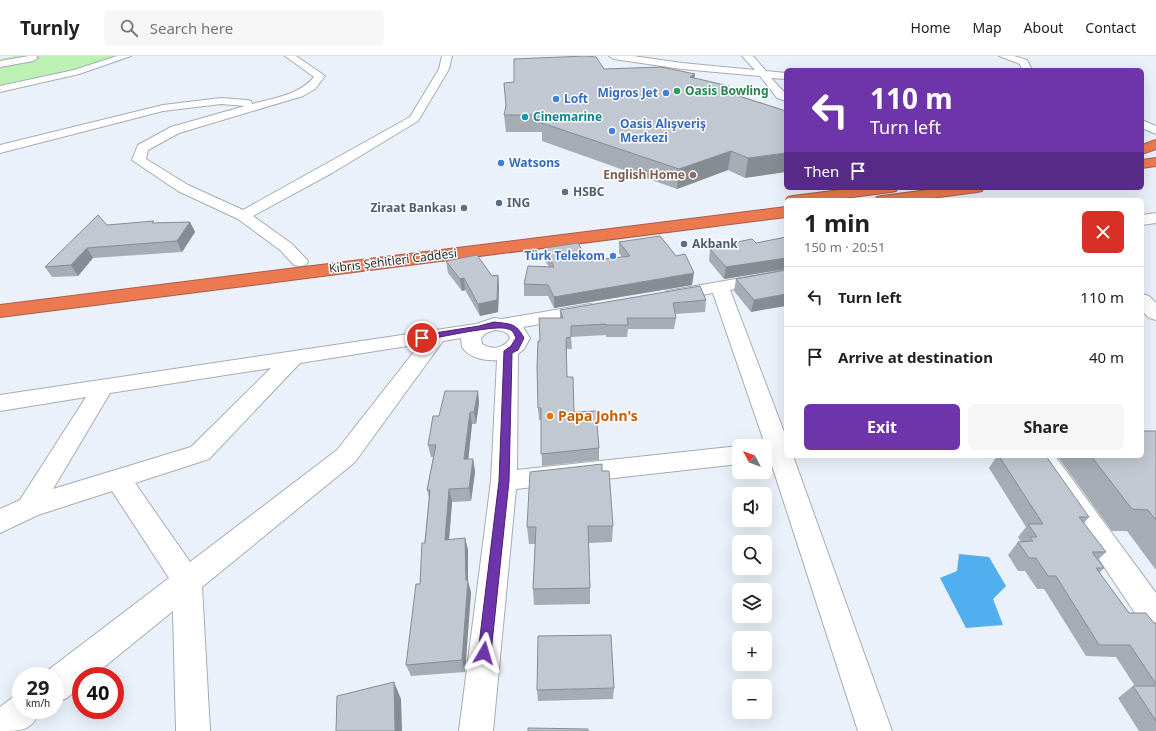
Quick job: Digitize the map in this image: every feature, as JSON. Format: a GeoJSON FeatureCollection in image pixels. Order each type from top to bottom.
{"type":"FeatureCollection","features":[{"type":"Feature","properties":{"kind":"highway"},"geometry":{"type":"LineString","coordinates":[[1144,149],[1156,144]]}},
{"type":"Feature","properties":{"kind":"highway"},"geometry":{"type":"LineString","coordinates":[[1144,164],[1156,162]]}},
{"type":"Feature","properties":{"kind":"highway"},"geometry":{"type":"LineString","coordinates":[[809,198],[875,190]]}},
{"type":"Feature","properties":{"kind":"highway"},"geometry":{"type":"LineString","coordinates":[[898,198],[961,190]]}},
{"type":"Feature","properties":{"kind":"highway","name":"Kıbrıs Şehitleri Caddesi"},"geometry":{"type":"LineString","coordinates":[[0,298],[784,201]]}},
{"type":"Feature","properties":{"kind":"highway","name":"Kıbrıs Şehitleri Caddesi"},"geometry":{"type":"LineString","coordinates":[[0,311],[784,212]]}},
{"type":"Feature","properties":{"kind":"street"},"geometry":{"type":"LineString","coordinates":[[0,89],[100,66],[126,56]]}},
{"type":"Feature","properties":{"kind":"street"},"geometry":{"type":"LineString","coordinates":[[290,56],[320,76],[311,87],[299,94],[175,130],[142,148],[139,160],[183,188],[242,216],[286,247],[300,261]]}},
{"type":"Feature","properties":{"kind":"street"},"geometry":{"type":"LineString","coordinates":[[242,216],[327,170],[414,119],[444,69],[447,56]]}},
{"type":"Feature","properties":{"kind":"street"},"geometry":{"type":"LineString","coordinates":[[614,56],[682,66],[784,76]]}},
{"type":"Feature","properties":{"kind":"street"},"geometry":{"type":"LineString","coordinates":[[747,56],[781,96],[784,97]]}},
{"type":"Feature","properties":{"kind":"street"},"geometry":{"type":"LineString","coordinates":[[1004,56],[1024,62],[1026,68]]}},
{"type":"Feature","properties":{"kind":"street"},"geometry":{"type":"LineString","coordinates":[[0,64],[33,58]]}},
{"type":"Feature","properties":{"kind":"street"},"geometry":{"type":"LineString","coordinates":[[0,93],[90,74],[100,66]]}},
{"type":"Feature","properties":{"kind":"street"},"geometry":{"type":"LineString","coordinates":[[0,149],[163,108],[221,101],[264,104]]}},
{"type":"Feature","properties":{"kind":"street"},"geometry":{"type":"LineString","coordinates":[[1144,117],[1156,118]]}},
{"type":"Feature","properties":{"kind":"street"},"geometry":{"type":"LineString","coordinates":[[1144,125],[1156,130]]}},
{"type":"Feature","properties":{"kind":"street"},"geometry":{"type":"LineString","coordinates":[[1144,220],[1156,218]]}},
{"type":"Feature","properties":{"kind":"street"},"geometry":{"type":"LineString","coordinates":[[659,298],[784,275]]}},
{"type":"Feature","properties":{"kind":"street"},"geometry":{"type":"LineString","coordinates":[[720,287],[875,731]]}},
{"type":"Feature","properties":{"kind":"street"},"geometry":{"type":"LineString","coordinates":[[1144,302],[1156,314]]}},
{"type":"Feature","properties":{"kind":"street"},"geometry":{"type":"LineString","coordinates":[[480,352],[470,342],[471,337],[486,326],[518,326],[606,307]]}},
{"type":"Feature","properties":{"kind":"street"},"geometry":{"type":"LineString","coordinates":[[476,731],[504,481],[508,365],[519,343],[520,338],[518,326]]}},
{"type":"Feature","properties":{"kind":"street"},"geometry":{"type":"LineString","coordinates":[[0,403],[480,329]]}},
{"type":"Feature","properties":{"kind":"street"},"geometry":{"type":"LineString","coordinates":[[437,336],[480,352],[508,365]]}},
{"type":"Feature","properties":{"kind":"street"},"geometry":{"type":"LineString","coordinates":[[64,679],[346,456],[437,336]]}},
{"type":"Feature","properties":{"kind":"street"},"geometry":{"type":"LineString","coordinates":[[0,522],[29,507],[200,453],[293,358]]}},
{"type":"Feature","properties":{"kind":"street"},"geometry":{"type":"LineString","coordinates":[[29,507],[103,387]]}},
{"type":"Feature","properties":{"kind":"street"},"geometry":{"type":"LineString","coordinates":[[504,481],[732,456]]}},
{"type":"Feature","properties":{"kind":"street"},"geometry":{"type":"LineString","coordinates":[[1043,458],[1156,618]]}},
{"type":"Feature","properties":{"kind":"street"},"geometry":{"type":"LineString","coordinates":[[118,479],[187,581],[193,731]]}},
{"type":"Feature","properties":{"kind":"green space"},"geometry":{"type":"Polygon","coordinates":[[[14,56],[120,56],[85,69],[0,87],[0,59],[14,56]]]}},
{"type":"Feature","properties":{"kind":"water"},"geometry":{"type":"Polygon","coordinates":[[[959,554],[989,557],[1006,586],[993,599],[1003,625],[966,628],[940,578],[957,571],[959,554]]]}},
{"type":"Feature","properties":{"kind":"building","name":"Oasis Alışveriş Merkezi"},"geometry":{"type":"Polygon","coordinates":[[[585,56],[596,57],[604,69],[661,67],[695,74],[690,77],[729,86],[720,90],[784,110],[784,153],[748,158],[731,151],[679,169],[542,123],[541,115],[504,115],[506,106],[504,83],[514,82],[514,59],[585,56]]]}},
{"type":"Feature","properties":{"kind":"building"},"geometry":{"type":"Polygon","coordinates":[[[98,215],[107,225],[154,221],[152,223],[190,222],[177,241],[87,248],[71,265],[45,267],[98,215]]]}},
{"type":"Feature","properties":{"kind":"building"},"geometry":{"type":"Polygon","coordinates":[[[660,236],[676,256],[685,254],[694,273],[554,297],[548,285],[524,284],[528,266],[554,267],[545,248],[578,243],[588,261],[630,256],[619,242],[660,236]]]}},
{"type":"Feature","properties":{"kind":"building"},"geometry":{"type":"Polygon","coordinates":[[[784,237],[784,258],[726,267],[710,249],[725,247],[722,245],[752,239],[756,243],[784,237]]]}},
{"type":"Feature","properties":{"kind":"building"},"geometry":{"type":"Polygon","coordinates":[[[477,255],[492,276],[498,275],[497,300],[478,304],[464,278],[460,279],[446,261],[477,255]]]}},
{"type":"Feature","properties":{"kind":"building"},"geometry":{"type":"Polygon","coordinates":[[[784,270],[784,294],[754,300],[736,279],[784,270]]]}},
{"type":"Feature","properties":{"kind":"building"},"geometry":{"type":"Polygon","coordinates":[[[700,286],[706,300],[673,303],[676,318],[627,318],[628,325],[606,324],[571,326],[571,337],[566,338],[567,377],[573,377],[574,412],[596,411],[599,448],[541,454],[541,408],[538,408],[537,367],[538,341],[540,341],[539,318],[563,318],[560,310],[700,286]]]}},
{"type":"Feature","properties":{"kind":"building"},"geometry":{"type":"Polygon","coordinates":[[[445,391],[478,391],[474,412],[470,412],[464,459],[473,459],[469,488],[449,489],[445,540],[465,538],[466,580],[468,580],[462,660],[406,665],[416,584],[420,584],[422,543],[425,543],[430,490],[427,490],[436,445],[428,445],[433,416],[439,416],[445,391]]]}},
{"type":"Feature","properties":{"kind":"building"},"geometry":{"type":"Polygon","coordinates":[[[1144,431],[1156,431],[1156,520],[1148,510],[1132,509],[1093,458],[1144,458],[1144,431]]]}},
{"type":"Feature","properties":{"kind":"building"},"geometry":{"type":"Polygon","coordinates":[[[1000,458],[1047,458],[1089,517],[1079,517],[1106,552],[1092,552],[1104,568],[1096,568],[1129,613],[1146,613],[1154,623],[1156,623],[1156,684],[1130,645],[1099,645],[1056,576],[1048,576],[1036,558],[1029,558],[1018,542],[1033,541],[1030,537],[1037,537],[1028,524],[1043,524],[1000,458]]]}},
{"type":"Feature","properties":{"kind":"building"},"geometry":{"type":"Polygon","coordinates":[[[602,464],[602,471],[609,471],[613,526],[588,526],[590,588],[533,589],[536,527],[527,527],[530,472],[602,464]]]}},
{"type":"Feature","properties":{"kind":"building"},"geometry":{"type":"Polygon","coordinates":[[[611,635],[614,688],[537,690],[538,636],[611,635]]]}},
{"type":"Feature","properties":{"kind":"building"},"geometry":{"type":"Polygon","coordinates":[[[394,682],[395,731],[336,731],[337,696],[394,682]]]}},
{"type":"Feature","properties":{"kind":"building"},"geometry":{"type":"Polygon","coordinates":[[[1133,686],[1156,686],[1156,721],[1133,686]]]}},
{"type":"Feature","properties":{"kind":"building"},"geometry":{"type":"Polygon","coordinates":[[[528,728],[588,729],[588,731],[528,731],[528,728]]]}},
{"type":"Feature","properties":{"kind":"place","name":"Oasis Bowling"},"geometry":{"type":"Point","coordinates":[677,91]}},
{"type":"Feature","properties":{"kind":"place","name":"Migros Jet"},"geometry":{"type":"Point","coordinates":[666,93]}},
{"type":"Feature","properties":{"kind":"place","name":"Loft"},"geometry":{"type":"Point","coordinates":[556,99]}},
{"type":"Feature","properties":{"kind":"place","name":"Cinemarine"},"geometry":{"type":"Point","coordinates":[525,117]}},
{"type":"Feature","properties":{"kind":"place","name":"Oasis Alışveriş Merkezi"},"geometry":{"type":"Point","coordinates":[612,131]}},
{"type":"Feature","properties":{"kind":"place","name":"Watsons"},"geometry":{"type":"Point","coordinates":[501,163]}},
{"type":"Feature","properties":{"kind":"place","name":"English Home"},"geometry":{"type":"Point","coordinates":[693,175]}},
{"type":"Feature","properties":{"kind":"place","name":"HSBC"},"geometry":{"type":"Point","coordinates":[565,192]}},
{"type":"Feature","properties":{"kind":"place","name":"ING"},"geometry":{"type":"Point","coordinates":[499,203]}},
{"type":"Feature","properties":{"kind":"place","name":"Ziraat Bankası"},"geometry":{"type":"Point","coordinates":[464,208]}},
{"type":"Feature","properties":{"kind":"place","name":"Akbank"},"geometry":{"type":"Point","coordinates":[684,244]}},
{"type":"Feature","properties":{"kind":"place","name":"Türk Telekom"},"geometry":{"type":"Point","coordinates":[613,256]}},
{"type":"Feature","properties":{"kind":"place","name":"Papa John's"},"geometry":{"type":"Point","coordinates":[550,416]}},
{"type":"Feature","properties":{"kind":"route"},"geometry":{"type":"LineString","coordinates":[[422,338],[480,329],[494,324],[502,324],[515,329],[519,333],[520,338],[519,343],[515,348],[508,351],[504,481],[484,653]]}}]}
